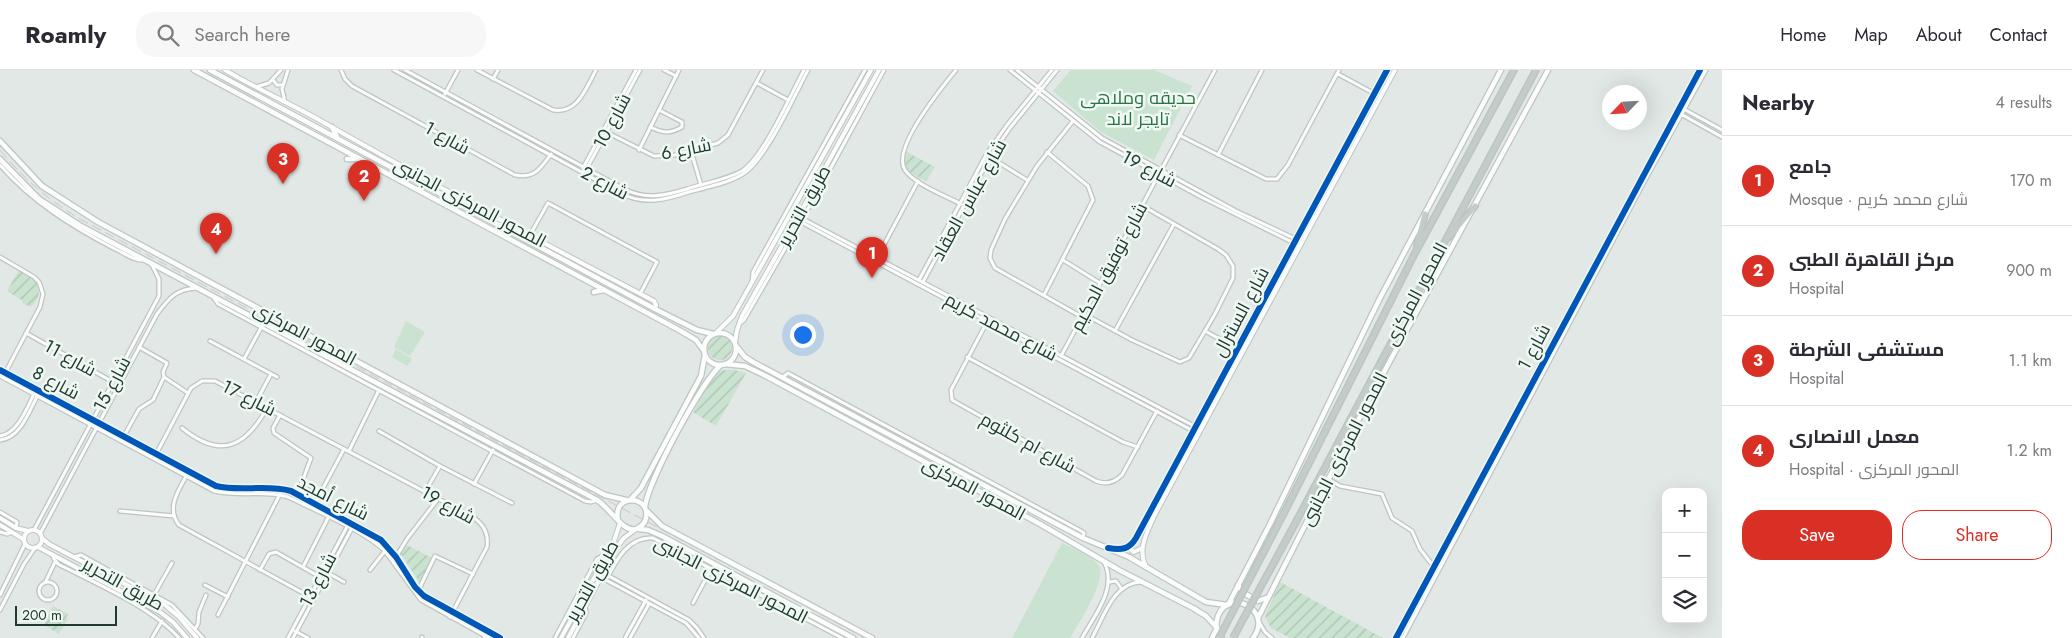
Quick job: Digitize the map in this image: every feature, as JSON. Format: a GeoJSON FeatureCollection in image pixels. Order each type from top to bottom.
{"type":"FeatureCollection","features":[{"type":"Feature","properties":{"kind":"highway","name":"المحور المركزى"},"geometry":{"type":"LineString","coordinates":[[1221,638],[1414,254],[1514,70]]}},
{"type":"Feature","properties":{"kind":"highway","name":"المحور المركزى"},"geometry":{"type":"LineString","coordinates":[[1233,638],[1536,70]]}},
{"type":"Feature","properties":{"kind":"highway"},"geometry":{"type":"LineString","coordinates":[[1442,245],[1475,206]]}},
{"type":"Feature","properties":{"kind":"highway"},"geometry":{"type":"LineString","coordinates":[[1414,254],[1425,214]]}},
{"type":"Feature","properties":{"kind":"main road"},"geometry":{"type":"LineString","coordinates":[[194,70],[661,320],[693,338],[710,361],[723,364]]}},
{"type":"Feature","properties":{"kind":"main road"},"geometry":{"type":"LineString","coordinates":[[210,70],[664,314],[700,331],[729,335],[736,344],[734,357],[723,364],[705,384],[649,488],[645,508],[645,522],[636,529]]}},
{"type":"Feature","properties":{"kind":"main road","name":"المحور المركزى الجانبى"},"geometry":{"type":"LineString","coordinates":[[1212,638],[1217,628],[1218,616],[1227,605],[1270,524],[1356,344],[1501,70]]}},
{"type":"Feature","properties":{"kind":"main road","name":"المحور المركزى الجانبى"},"geometry":{"type":"LineString","coordinates":[[1253,638],[1258,629],[1258,620],[1268,596],[1366,405],[1548,70]]}},
{"type":"Feature","properties":{"kind":"main road"},"geometry":{"type":"LineString","coordinates":[[332,127],[337,138]]}},
{"type":"Feature","properties":{"kind":"main road","name":"المحور المركزى"},"geometry":{"type":"LineString","coordinates":[[0,141],[28,172],[47,189],[98,222],[215,282],[245,301],[601,493],[614,498],[629,500]]}},
{"type":"Feature","properties":{"kind":"main road"},"geometry":{"type":"LineString","coordinates":[[332,151],[334,145]]}},
{"type":"Feature","properties":{"kind":"main road","name":"المحور المركزى"},"geometry":{"type":"LineString","coordinates":[[0,159],[24,185],[50,207],[443,421],[597,500],[605,505],[619,521]]}},
{"type":"Feature","properties":{"kind":"main road"},"geometry":{"type":"LineString","coordinates":[[347,159],[361,159]]}},
{"type":"Feature","properties":{"kind":"main road"},"geometry":{"type":"LineString","coordinates":[[436,191],[441,197],[438,200]]}},
{"type":"Feature","properties":{"kind":"main road"},"geometry":{"type":"LineString","coordinates":[[427,202],[430,197]]}},
{"type":"Feature","properties":{"kind":"main road"},"geometry":{"type":"LineString","coordinates":[[456,202],[452,206],[457,212]]}},
{"type":"Feature","properties":{"kind":"main road"},"geometry":{"type":"LineString","coordinates":[[512,248],[518,235]]}},
{"type":"Feature","properties":{"kind":"main road"},"geometry":{"type":"LineString","coordinates":[[558,256],[564,253]]}},
{"type":"Feature","properties":{"kind":"main road"},"geometry":{"type":"LineString","coordinates":[[594,292],[604,290]]}},
{"type":"Feature","properties":{"kind":"main road"},"geometry":{"type":"LineString","coordinates":[[241,311],[245,306],[245,301]]}},
{"type":"Feature","properties":{"kind":"main road"},"geometry":{"type":"LineString","coordinates":[[661,320],[664,318],[664,314]]}},
{"type":"Feature","properties":{"kind":"main road"},"geometry":{"type":"LineString","coordinates":[[714,334],[706,341],[704,368],[701,376],[639,491],[621,504],[618,510],[619,521],[627,528],[648,530],[853,638]]}},
{"type":"Feature","properties":{"kind":"main road","name":"المحور المركزى"},"geometry":{"type":"LineString","coordinates":[[736,344],[749,359],[1082,538],[1130,557],[1198,598],[1214,604],[1227,605],[1239,602],[1246,604],[1255,612],[1258,620]]}},
{"type":"Feature","properties":{"kind":"main road","name":"المحور المركزى"},"geometry":{"type":"LineString","coordinates":[[723,364],[740,364],[832,412],[1124,573],[1146,582],[1193,608],[1206,616],[1217,628]]}},
{"type":"Feature","properties":{"kind":"main road"},"geometry":{"type":"LineString","coordinates":[[830,418],[832,412]]}},
{"type":"Feature","properties":{"kind":"main road"},"geometry":{"type":"LineString","coordinates":[[661,450],[667,454]]}},
{"type":"Feature","properties":{"kind":"main road"},"geometry":{"type":"LineString","coordinates":[[922,461],[926,458],[927,454]]}},
{"type":"Feature","properties":{"kind":"main road"},"geometry":{"type":"LineString","coordinates":[[936,468],[940,461]]}},
{"type":"Feature","properties":{"kind":"main road"},"geometry":{"type":"LineString","coordinates":[[629,500],[640,502],[662,526],[872,638]]}},
{"type":"Feature","properties":{"kind":"main road"},"geometry":{"type":"LineString","coordinates":[[765,580],[768,575]]}},
{"type":"Feature","properties":{"kind":"main road"},"geometry":{"type":"LineString","coordinates":[[1238,585],[1242,592],[1258,601],[1268,596]]}},
{"type":"Feature","properties":{"kind":"main road"},"geometry":{"type":"LineString","coordinates":[[803,601],[806,595]]}},
{"type":"Feature","properties":{"kind":"main road"},"geometry":{"type":"LineString","coordinates":[[1193,608],[1198,598]]}},
{"type":"Feature","properties":{"kind":"main road"},"geometry":{"type":"LineString","coordinates":[[832,617],[835,611]]}},
{"type":"Feature","properties":{"kind":"main road"},"geometry":{"type":"LineString","coordinates":[[1217,628],[1221,638]]}},
{"type":"Feature","properties":{"kind":"street","name":"المحور المركزى الجانبى"},"geometry":{"type":"LineString","coordinates":[[225,70],[255,88],[332,127],[656,302],[655,309]]}},
{"type":"Feature","properties":{"kind":"street"},"geometry":{"type":"LineString","coordinates":[[255,88],[261,87],[273,80],[281,70]]}},
{"type":"Feature","properties":{"kind":"street"},"geometry":{"type":"LineString","coordinates":[[285,103],[282,96],[282,85],[288,70]]}},
{"type":"Feature","properties":{"kind":"street","name":"شارع 1"},"geometry":{"type":"LineString","coordinates":[[341,70],[345,79],[352,86],[515,175],[524,177],[534,175],[541,169],[552,152]]}},
{"type":"Feature","properties":{"kind":"street","name":"شارع 2"},"geometry":{"type":"LineString","coordinates":[[394,70],[552,152]]}},
{"type":"Feature","properties":{"kind":"street","name":"شارع 2"},"geometry":{"type":"LineString","coordinates":[[405,70],[584,170],[633,194],[655,199],[736,178],[745,173],[758,158],[808,70]]}},
{"type":"Feature","properties":{"kind":"street"},"geometry":{"type":"LineString","coordinates":[[411,79],[416,70]]}},
{"type":"Feature","properties":{"kind":"street"},"geometry":{"type":"LineString","coordinates":[[444,97],[458,70]]}},
{"type":"Feature","properties":{"kind":"street"},"geometry":{"type":"LineString","coordinates":[[476,70],[560,112],[574,107],[596,70]]}},
{"type":"Feature","properties":{"kind":"street"},"geometry":{"type":"LineString","coordinates":[[493,79],[498,70]]}},
{"type":"Feature","properties":{"kind":"street","name":"شارع 10"},"geometry":{"type":"LineString","coordinates":[[584,170],[636,70]]}},
{"type":"Feature","properties":{"kind":"street","name":"شارع 10"},"geometry":{"type":"LineString","coordinates":[[605,131],[640,70]]}},
{"type":"Feature","properties":{"kind":"street"},"geometry":{"type":"LineString","coordinates":[[664,70],[676,76]]}},
{"type":"Feature","properties":{"kind":"street"},"geometry":{"type":"LineString","coordinates":[[639,150],[679,70]]}},
{"type":"Feature","properties":{"kind":"street","name":"شارع 6"},"geometry":{"type":"LineString","coordinates":[[605,131],[654,156],[664,157],[718,143],[728,135],[764,70]]}},
{"type":"Feature","properties":{"kind":"street","name":"شارع 2"},"geometry":{"type":"LineString","coordinates":[[790,100],[804,70]]}},
{"type":"Feature","properties":{"kind":"street"},"geometry":{"type":"LineString","coordinates":[[753,283],[752,273],[865,70]]}},
{"type":"Feature","properties":{"kind":"street","name":"طريق التحرير"},"geometry":{"type":"LineString","coordinates":[[714,334],[732,319],[872,70]]}},
{"type":"Feature","properties":{"kind":"street","name":"طريق التحرير"},"geometry":{"type":"LineString","coordinates":[[736,344],[739,324],[879,70]]}},
{"type":"Feature","properties":{"kind":"street"},"geometry":{"type":"LineString","coordinates":[[732,319],[734,324],[739,324],[744,320],[802,220],[884,70]]}},
{"type":"Feature","properties":{"kind":"street"},"geometry":{"type":"LineString","coordinates":[[956,70],[926,110],[903,152],[902,161],[904,168],[918,180],[962,204]]}},
{"type":"Feature","properties":{"kind":"street","name":"شارع 19"},"geometry":{"type":"LineString","coordinates":[[1010,70],[1102,138],[1159,172]]}},
{"type":"Feature","properties":{"kind":"street","name":"شارع 19"},"geometry":{"type":"LineString","coordinates":[[1017,70],[1036,89]]}},
{"type":"Feature","properties":{"kind":"street","name":"شارع عباس العقاد"},"geometry":{"type":"LineString","coordinates":[[918,281],[950,226],[996,139],[1052,70]]}},
{"type":"Feature","properties":{"kind":"street","name":"شارع عباس العقاد"},"geometry":{"type":"LineString","coordinates":[[962,204],[1010,128],[1058,70]]}},
{"type":"Feature","properties":{"kind":"street","name":"شارع توفيق الحكيم"},"geometry":{"type":"LineString","coordinates":[[1061,357],[1215,70]]}},
{"type":"Feature","properties":{"kind":"street"},"geometry":{"type":"LineString","coordinates":[[1218,155],[1262,70]]}},
{"type":"Feature","properties":{"kind":"street","name":"شارع السنترال"},"geometry":{"type":"LineString","coordinates":[[1142,548],[1154,516],[1243,352],[1387,70]]}},
{"type":"Feature","properties":{"kind":"street","name":"شارع السنترال"},"geometry":{"type":"LineString","coordinates":[[1130,546],[1395,70]]}},
{"type":"Feature","properties":{"kind":"street","name":"شارع 1"},"geometry":{"type":"LineString","coordinates":[[1396,638],[1700,70]]}},
{"type":"Feature","properties":{"kind":"street","name":"شارع 1"},"geometry":{"type":"LineString","coordinates":[[1403,638],[1438,569],[1706,70]]}},
{"type":"Feature","properties":{"kind":"street"},"geometry":{"type":"LineString","coordinates":[[1180,135],[1266,179],[1273,180],[1281,177],[1339,72],[1375,94]]}},
{"type":"Feature","properties":{"kind":"street"},"geometry":{"type":"LineString","coordinates":[[273,80],[277,85],[282,85]]}},
{"type":"Feature","properties":{"kind":"street"},"geometry":{"type":"LineString","coordinates":[[757,83],[790,100]]}},
{"type":"Feature","properties":{"kind":"street","name":"شارع 19"},"geometry":{"type":"LineString","coordinates":[[1040,92],[1100,142],[1299,243]]}},
{"type":"Feature","properties":{"kind":"street"},"geometry":{"type":"LineString","coordinates":[[856,100],[857,103],[862,103]]}},
{"type":"Feature","properties":{"kind":"street"},"geometry":{"type":"LineString","coordinates":[[1680,107],[1722,130]]}},
{"type":"Feature","properties":{"kind":"street"},"geometry":{"type":"LineString","coordinates":[[650,127],[669,133],[682,127],[682,122],[659,110]]}},
{"type":"Feature","properties":{"kind":"street"},"geometry":{"type":"LineString","coordinates":[[850,111],[853,111],[855,115]]}},
{"type":"Feature","properties":{"kind":"street"},"geometry":{"type":"LineString","coordinates":[[1677,112],[1722,137]]}},
{"type":"Feature","properties":{"kind":"street"},"geometry":{"type":"LineString","coordinates":[[1073,121],[1027,180],[996,238],[990,258],[996,268],[1044,295],[1115,332],[1180,362],[1189,358],[1205,331],[1232,282],[1233,266],[1226,255],[1218,249],[1141,205]]}},
{"type":"Feature","properties":{"kind":"street"},"geometry":{"type":"LineString","coordinates":[[691,151],[702,186]]}},
{"type":"Feature","properties":{"kind":"street"},"geometry":{"type":"LineString","coordinates":[[834,152],[835,161]]}},
{"type":"Feature","properties":{"kind":"street"},"geometry":{"type":"LineString","coordinates":[[1044,295],[1092,205],[1093,195],[1088,186],[1047,152]]}},
{"type":"Feature","properties":{"kind":"street"},"geometry":{"type":"LineString","coordinates":[[990,157],[1027,180]]}},
{"type":"Feature","properties":{"kind":"street"},"geometry":{"type":"LineString","coordinates":[[0,165],[21,188],[56,214],[88,234],[137,260],[148,261]]}},
{"type":"Feature","properties":{"kind":"street"},"geometry":{"type":"LineString","coordinates":[[877,259],[918,180]]}},
{"type":"Feature","properties":{"kind":"street"},"geometry":{"type":"LineString","coordinates":[[530,235],[548,203],[657,262],[640,294]]}},
{"type":"Feature","properties":{"kind":"street","name":"شارع محمد كريم"},"geometry":{"type":"LineString","coordinates":[[802,220],[1200,432]]}},
{"type":"Feature","properties":{"kind":"street"},"geometry":{"type":"LineString","coordinates":[[1115,332],[1174,224]]}},
{"type":"Feature","properties":{"kind":"street","name":"شارع عباس العقاد"},"geometry":{"type":"LineString","coordinates":[[923,283],[950,226]]}},
{"type":"Feature","properties":{"kind":"street"},"geometry":{"type":"LineString","coordinates":[[792,228],[793,236]]}},
{"type":"Feature","properties":{"kind":"street"},"geometry":{"type":"LineString","coordinates":[[0,257],[29,273],[39,282],[42,288],[43,300],[6,373],[2,376]]}},
{"type":"Feature","properties":{"kind":"street"},"geometry":{"type":"LineString","coordinates":[[1062,260],[1100,282]]}},
{"type":"Feature","properties":{"kind":"street","name":"شارع 15"},"geometry":{"type":"LineString","coordinates":[[34,530],[159,296],[160,279],[148,261]]}},
{"type":"Feature","properties":{"kind":"street","name":"شارع 15"},"geometry":{"type":"LineString","coordinates":[[41,536],[157,314],[170,297],[180,290],[198,288]]}},
{"type":"Feature","properties":{"kind":"street"},"geometry":{"type":"LineString","coordinates":[[213,296],[218,304],[379,390],[443,421],[585,501],[597,500]]}},
{"type":"Feature","properties":{"kind":"street","name":"شارع ام كلثوم"},"geometry":{"type":"LineString","coordinates":[[988,319],[951,390],[953,401],[1096,481],[1107,483],[1118,479],[1126,470],[1158,411]]}},
{"type":"Feature","properties":{"kind":"street"},"geometry":{"type":"LineString","coordinates":[[244,360],[262,326]]}},
{"type":"Feature","properties":{"kind":"street"},"geometry":{"type":"LineString","coordinates":[[1205,331],[1243,352]]}},
{"type":"Feature","properties":{"kind":"street","name":"شارع 11"},"geometry":{"type":"LineString","coordinates":[[26,333],[113,382]]}},
{"type":"Feature","properties":{"kind":"street"},"geometry":{"type":"LineString","coordinates":[[210,341],[277,377]]}},
{"type":"Feature","properties":{"kind":"street"},"geometry":{"type":"LineString","coordinates":[[124,436],[139,409],[153,400],[164,377],[163,372],[167,363],[139,347]]}},
{"type":"Feature","properties":{"kind":"street"},"geometry":{"type":"LineString","coordinates":[[1547,353],[1552,356]]}},
{"type":"Feature","properties":{"kind":"street"},"geometry":{"type":"LineString","coordinates":[[967,357],[1123,442],[1138,447]]}},
{"type":"Feature","properties":{"kind":"street","name":"شارع محمد كريم"},"geometry":{"type":"LineString","coordinates":[[1061,357],[1158,411],[1195,429]]}},
{"type":"Feature","properties":{"kind":"street","name":"شارع 8"},"geometry":{"type":"LineString","coordinates":[[0,370],[99,423]]}},
{"type":"Feature","properties":{"kind":"street"},"geometry":{"type":"LineString","coordinates":[[782,377],[788,373],[1081,531],[1084,535],[1082,538]]}},
{"type":"Feature","properties":{"kind":"street"},"geometry":{"type":"LineString","coordinates":[[256,402],[271,374]]}},
{"type":"Feature","properties":{"kind":"street","name":"شارع 8"},"geometry":{"type":"LineString","coordinates":[[2,376],[96,428]]}},
{"type":"Feature","properties":{"kind":"street"},"geometry":{"type":"LineString","coordinates":[[164,377],[188,393]]}},
{"type":"Feature","properties":{"kind":"street","name":"شارع 17"},"geometry":{"type":"LineString","coordinates":[[154,458],[188,393],[196,383],[208,380],[220,383],[349,451]]}},
{"type":"Feature","properties":{"kind":"street"},"geometry":{"type":"LineString","coordinates":[[0,440],[10,438],[19,430],[38,390]]}},
{"type":"Feature","properties":{"kind":"street"},"geometry":{"type":"LineString","coordinates":[[349,451],[379,390]]}},
{"type":"Feature","properties":{"kind":"street"},"geometry":{"type":"LineString","coordinates":[[0,436],[7,434],[15,428],[36,395]]}},
{"type":"Feature","properties":{"kind":"street"},"geometry":{"type":"LineString","coordinates":[[182,428],[193,438],[207,444],[222,446],[237,443],[250,435],[267,408]]}},
{"type":"Feature","properties":{"kind":"street"},"geometry":{"type":"LineString","coordinates":[[280,415],[273,428],[274,433],[312,458],[301,485],[318,497]]}},
{"type":"Feature","properties":{"kind":"street","name":"شارع أمجد"},"geometry":{"type":"LineString","coordinates":[[99,423],[216,486],[226,488],[281,488],[354,525],[380,540],[396,557],[418,591],[452,613],[500,638]]}},
{"type":"Feature","properties":{"kind":"street","name":"شارع أمجد"},"geometry":{"type":"LineString","coordinates":[[96,428],[214,490],[224,493],[280,494],[347,527],[377,544],[385,551],[416,596],[427,605],[489,638]]}},
{"type":"Feature","properties":{"kind":"street"},"geometry":{"type":"LineString","coordinates":[[379,431],[512,504]]}},
{"type":"Feature","properties":{"kind":"street"},"geometry":{"type":"LineString","coordinates":[[312,509],[344,449]]}},
{"type":"Feature","properties":{"kind":"street"},"geometry":{"type":"LineString","coordinates":[[474,484],[492,450]]}},
{"type":"Feature","properties":{"kind":"street","name":"شارع 19"},"geometry":{"type":"LineString","coordinates":[[349,451],[476,519],[485,529],[487,548],[450,617]]}},
{"type":"Feature","properties":{"kind":"street"},"geometry":{"type":"LineString","coordinates":[[425,492],[440,466]]}},
{"type":"Feature","properties":{"kind":"street"},"geometry":{"type":"LineString","coordinates":[[189,471],[173,504],[174,516],[183,528],[314,599]]}},
{"type":"Feature","properties":{"kind":"street"},"geometry":{"type":"LineString","coordinates":[[1328,479],[1340,486],[1382,494],[1392,518],[1412,531],[1420,549],[1433,566],[1438,569]]}},
{"type":"Feature","properties":{"kind":"street"},"geometry":{"type":"LineString","coordinates":[[218,616],[280,494]]}},
{"type":"Feature","properties":{"kind":"street"},"geometry":{"type":"LineString","coordinates":[[396,557],[407,539],[438,499]]}},
{"type":"Feature","properties":{"kind":"street"},"geometry":{"type":"LineString","coordinates":[[120,511],[174,516]]}},
{"type":"Feature","properties":{"kind":"street"},"geometry":{"type":"LineString","coordinates":[[0,512],[17,522],[16,528]]}},
{"type":"Feature","properties":{"kind":"street"},"geometry":{"type":"LineString","coordinates":[[0,518],[16,528],[28,531],[34,530],[41,536],[0,610]]}},
{"type":"Feature","properties":{"kind":"street"},"geometry":{"type":"LineString","coordinates":[[303,567],[328,518]]}},
{"type":"Feature","properties":{"kind":"street","name":"طريق التحرير"},"geometry":{"type":"LineString","coordinates":[[561,638],[616,538],[619,521]]}},
{"type":"Feature","properties":{"kind":"street","name":"شارع 13"},"geometry":{"type":"LineString","coordinates":[[288,638],[349,523]]}},
{"type":"Feature","properties":{"kind":"street"},"geometry":{"type":"LineString","coordinates":[[0,525],[12,532],[30,548],[36,547]]}},
{"type":"Feature","properties":{"kind":"street","name":"شارع 13"},"geometry":{"type":"LineString","coordinates":[[293,638],[354,525]]}},
{"type":"Feature","properties":{"kind":"street","name":"طريق التحرير"},"geometry":{"type":"LineString","coordinates":[[568,638],[585,605],[604,576],[620,542],[636,529]]}},
{"type":"Feature","properties":{"kind":"street"},"geometry":{"type":"LineString","coordinates":[[0,595],[28,531]]}},
{"type":"Feature","properties":{"kind":"street"},"geometry":{"type":"LineString","coordinates":[[0,532],[4,534],[12,532]]}},
{"type":"Feature","properties":{"kind":"street","name":"طريق التحرير"},"geometry":{"type":"LineString","coordinates":[[41,536],[74,557],[164,605],[193,631],[197,638]]}},
{"type":"Feature","properties":{"kind":"street","name":"المحور المركزى الجانبى"},"geometry":{"type":"LineString","coordinates":[[604,576],[629,545],[644,538],[661,538],[711,569],[782,602],[842,638]]}},
{"type":"Feature","properties":{"kind":"street"},"geometry":{"type":"LineString","coordinates":[[1108,548],[1120,550],[1130,546],[1134,552],[1142,548],[1143,559],[1148,569]]}},
{"type":"Feature","properties":{"kind":"street","name":"طريق التحرير"},"geometry":{"type":"LineString","coordinates":[[36,547],[160,612],[183,637]]}},
{"type":"Feature","properties":{"kind":"street"},"geometry":{"type":"LineString","coordinates":[[370,570],[385,551]]}},
{"type":"Feature","properties":{"kind":"street"},"geometry":{"type":"LineString","coordinates":[[260,570],[269,554],[276,552],[320,577]]}},
{"type":"Feature","properties":{"kind":"street"},"geometry":{"type":"LineString","coordinates":[[555,638],[597,559],[608,553]]}},
{"type":"Feature","properties":{"kind":"street"},"geometry":{"type":"LineString","coordinates":[[52,554],[55,562],[162,621],[183,637]]}},
{"type":"Feature","properties":{"kind":"street"},"geometry":{"type":"LineString","coordinates":[[74,557],[81,555],[180,611],[193,631],[203,638]]}},
{"type":"Feature","properties":{"kind":"street"},"geometry":{"type":"LineString","coordinates":[[418,591],[435,556],[473,574]]}},
{"type":"Feature","properties":{"kind":"street"},"geometry":{"type":"LineString","coordinates":[[1082,638],[1104,596],[1109,582],[1103,560]]}},
{"type":"Feature","properties":{"kind":"street"},"geometry":{"type":"LineString","coordinates":[[46,581],[58,588],[54,598],[50,600],[39,594],[55,562]]}},
{"type":"Feature","properties":{"kind":"street"},"geometry":{"type":"LineString","coordinates":[[154,595],[172,563]]}},
{"type":"Feature","properties":{"kind":"street"},"geometry":{"type":"LineString","coordinates":[[692,603],[711,569]]}},
{"type":"Feature","properties":{"kind":"street"},"geometry":{"type":"LineString","coordinates":[[596,572],[689,620],[704,638]]}},
{"type":"Feature","properties":{"kind":"street"},"geometry":{"type":"LineString","coordinates":[[328,573],[344,582]]}},
{"type":"Feature","properties":{"kind":"street"},"geometry":{"type":"LineString","coordinates":[[99,586],[102,580]]}},
{"type":"Feature","properties":{"kind":"street"},"geometry":{"type":"LineString","coordinates":[[1109,582],[1116,581],[1121,588]]}},
{"type":"Feature","properties":{"kind":"street"},"geometry":{"type":"LineString","coordinates":[[1092,638],[1121,588],[1135,582],[1146,582]]}},
{"type":"Feature","properties":{"kind":"street"},"geometry":{"type":"LineString","coordinates":[[205,585],[228,597]]}},
{"type":"Feature","properties":{"kind":"street"},"geometry":{"type":"LineString","coordinates":[[193,631],[198,624],[198,615],[206,595]]}},
{"type":"Feature","properties":{"kind":"street"},"geometry":{"type":"LineString","coordinates":[[626,638],[649,600]]}},
{"type":"Feature","properties":{"kind":"street"},"geometry":{"type":"LineString","coordinates":[[630,638],[649,600]]}},
{"type":"Feature","properties":{"kind":"street"},"geometry":{"type":"LineString","coordinates":[[649,600],[686,623],[698,638]]}},
{"type":"Feature","properties":{"kind":"street"},"geometry":{"type":"LineString","coordinates":[[573,638],[586,613],[585,605]]}},
{"type":"Feature","properties":{"kind":"street"},"geometry":{"type":"LineString","coordinates":[[1258,620],[1263,630],[1271,638]]}},
{"type":"Feature","properties":{"kind":"street"},"geometry":{"type":"LineString","coordinates":[[152,638],[162,621]]}},
{"type":"Feature","properties":{"kind":"street"},"geometry":{"type":"LineString","coordinates":[[292,630],[308,638]]}},
{"type":"Feature","properties":{"kind":"street"},"geometry":{"type":"LineString","coordinates":[[484,637],[487,631]]}},
{"type":"Feature","properties":{"kind":"green space","name":"حديقه وملاهى تايجر لاند"},"geometry":{"type":"Polygon","coordinates":[[[1071,70],[1154,70],[1192,86],[1154,160],[1101,132],[1053,91],[1071,70]]]}},
{"type":"Feature","properties":{"kind":"green space"},"geometry":{"type":"Polygon","coordinates":[[[905,151],[935,167],[926,181],[906,167],[905,151]]]}},
{"type":"Feature","properties":{"kind":"green space"},"geometry":{"type":"Polygon","coordinates":[[[20,268],[35,280],[38,285],[39,295],[31,307],[22,303],[23,301],[7,291],[20,268]]]}},
{"type":"Feature","properties":{"kind":"green space"},"geometry":{"type":"Polygon","coordinates":[[[406,321],[425,332],[410,356],[394,347],[406,321]]]}},
{"type":"Feature","properties":{"kind":"green space"},"geometry":{"type":"Polygon","coordinates":[[[720,336],[725,337],[731,343],[731,353],[725,359],[720,360],[715,359],[709,353],[708,348],[709,343],[715,337],[720,336]]]}},
{"type":"Feature","properties":{"kind":"green space"},"geometry":{"type":"Polygon","coordinates":[[[396,349],[412,359],[407,366],[392,357],[396,349]]]}},
{"type":"Feature","properties":{"kind":"green space"},"geometry":{"type":"Polygon","coordinates":[[[725,370],[746,373],[716,426],[693,412],[713,377],[718,372],[725,370]]]}},
{"type":"Feature","properties":{"kind":"green space"},"geometry":{"type":"Polygon","coordinates":[[[1062,543],[1087,555],[1099,566],[1099,581],[1090,602],[1070,638],[1012,638],[1062,543]]]}},
{"type":"Feature","properties":{"kind":"green space"},"geometry":{"type":"Polygon","coordinates":[[[405,544],[432,558],[420,583],[401,554],[405,544]]]}},
{"type":"Feature","properties":{"kind":"green space"},"geometry":{"type":"Polygon","coordinates":[[[1280,582],[1383,638],[1290,638],[1271,628],[1265,616],[1280,582]]]}},
{"type":"Feature","properties":{"kind":"green space"},"geometry":{"type":"Polygon","coordinates":[[[53,606],[68,614],[66,618],[68,619],[59,634],[44,625],[53,606]]]}},
{"type":"Feature","properties":{"kind":"railway"},"geometry":{"type":"LineString","coordinates":[[0,150],[18,171],[36,187],[78,218],[865,638]]}},
{"type":"Feature","properties":{"kind":"cycle path"},"geometry":{"type":"LineString","coordinates":[[1108,548],[1127,547],[1136,538],[1387,70]]}},
{"type":"Feature","properties":{"kind":"cycle path"},"geometry":{"type":"LineString","coordinates":[[1396,638],[1700,70]]}},
{"type":"Feature","properties":{"kind":"cycle path"},"geometry":{"type":"LineString","coordinates":[[0,370],[216,486],[225,488],[272,488],[291,491],[381,540],[396,557],[415,587],[424,596],[500,638]]}},
{"type":"Feature","properties":{"kind":"place","name":"مستشفى الشرطة"},"geometry":{"type":"Point","coordinates":[283,184]}},
{"type":"Feature","properties":{"kind":"place","name":"مركز القاهرة الطبى"},"geometry":{"type":"Point","coordinates":[364,201]}},
{"type":"Feature","properties":{"kind":"place","name":"معمل الانصارى"},"geometry":{"type":"Point","coordinates":[216,254]}},
{"type":"Feature","properties":{"kind":"place","name":"جامع"},"geometry":{"type":"Point","coordinates":[872,278]}}]}
